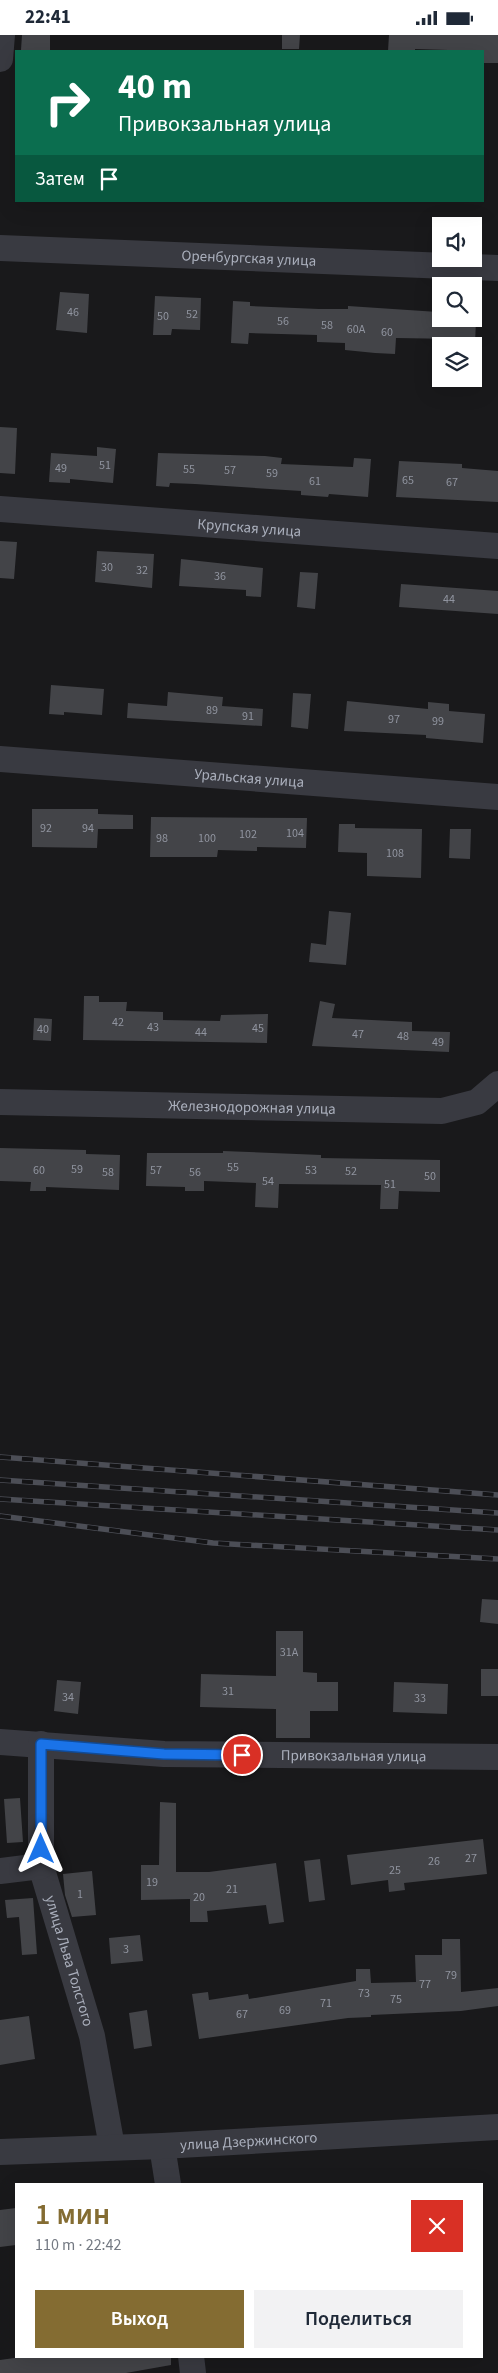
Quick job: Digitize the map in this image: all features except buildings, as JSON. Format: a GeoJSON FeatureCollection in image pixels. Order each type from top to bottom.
{"type":"FeatureCollection","features":[{"type":"Feature","properties":{"kind":"street"},"geometry":{"type":"LineString","coordinates":[[0,59],[2,35]]}},
{"type":"Feature","properties":{"kind":"street","name":"Оренбургская улица"},"geometry":{"type":"LineString","coordinates":[[0,248],[498,268]]}},
{"type":"Feature","properties":{"kind":"street","name":"Крупская улица"},"geometry":{"type":"LineString","coordinates":[[0,509],[498,546]]}},
{"type":"Feature","properties":{"kind":"street","name":"Уральская улица"},"geometry":{"type":"LineString","coordinates":[[0,759],[498,797]]}},
{"type":"Feature","properties":{"kind":"street","name":"Железнодорожная улица"},"geometry":{"type":"LineString","coordinates":[[0,1102],[442,1111],[476,1102],[498,1084]]}},
{"type":"Feature","properties":{"kind":"street","name":"Привокзальная улица"},"geometry":{"type":"LineString","coordinates":[[0,1742],[164,1754],[498,1757]]}},
{"type":"Feature","properties":{"kind":"street","name":"улица Льва Толстого"},"geometry":{"type":"LineString","coordinates":[[41,1744],[41,1866],[92,2036],[112,2147]]}},
{"type":"Feature","properties":{"kind":"street"},"geometry":{"type":"LineString","coordinates":[[0,1871],[41,1866]]}},
{"type":"Feature","properties":{"kind":"street","name":"улица Дзержинского"},"geometry":{"type":"LineString","coordinates":[[0,2152],[162,2146],[498,2127]]}},
{"type":"Feature","properties":{"kind":"street"},"geometry":{"type":"LineString","coordinates":[[162,2146],[168,2183]]}},
{"type":"Feature","properties":{"kind":"street"},"geometry":{"type":"LineString","coordinates":[[191,2358],[193,2373]]}},
{"type":"Feature","properties":{"kind":"railway"},"geometry":{"type":"LineString","coordinates":[[0,1457],[498,1495]]}},
{"type":"Feature","properties":{"kind":"railway"},"geometry":{"type":"LineString","coordinates":[[0,1480],[498,1513]]}},
{"type":"Feature","properties":{"kind":"railway"},"geometry":{"type":"LineString","coordinates":[[0,1499],[498,1530]]}},
{"type":"Feature","properties":{"kind":"railway"},"geometry":{"type":"LineString","coordinates":[[0,1516],[213,1543],[498,1559]]}},
{"type":"Feature","properties":{"kind":"route"},"geometry":{"type":"LineString","coordinates":[[41,1849],[41,1744],[164,1754],[242,1755]]}}]}
